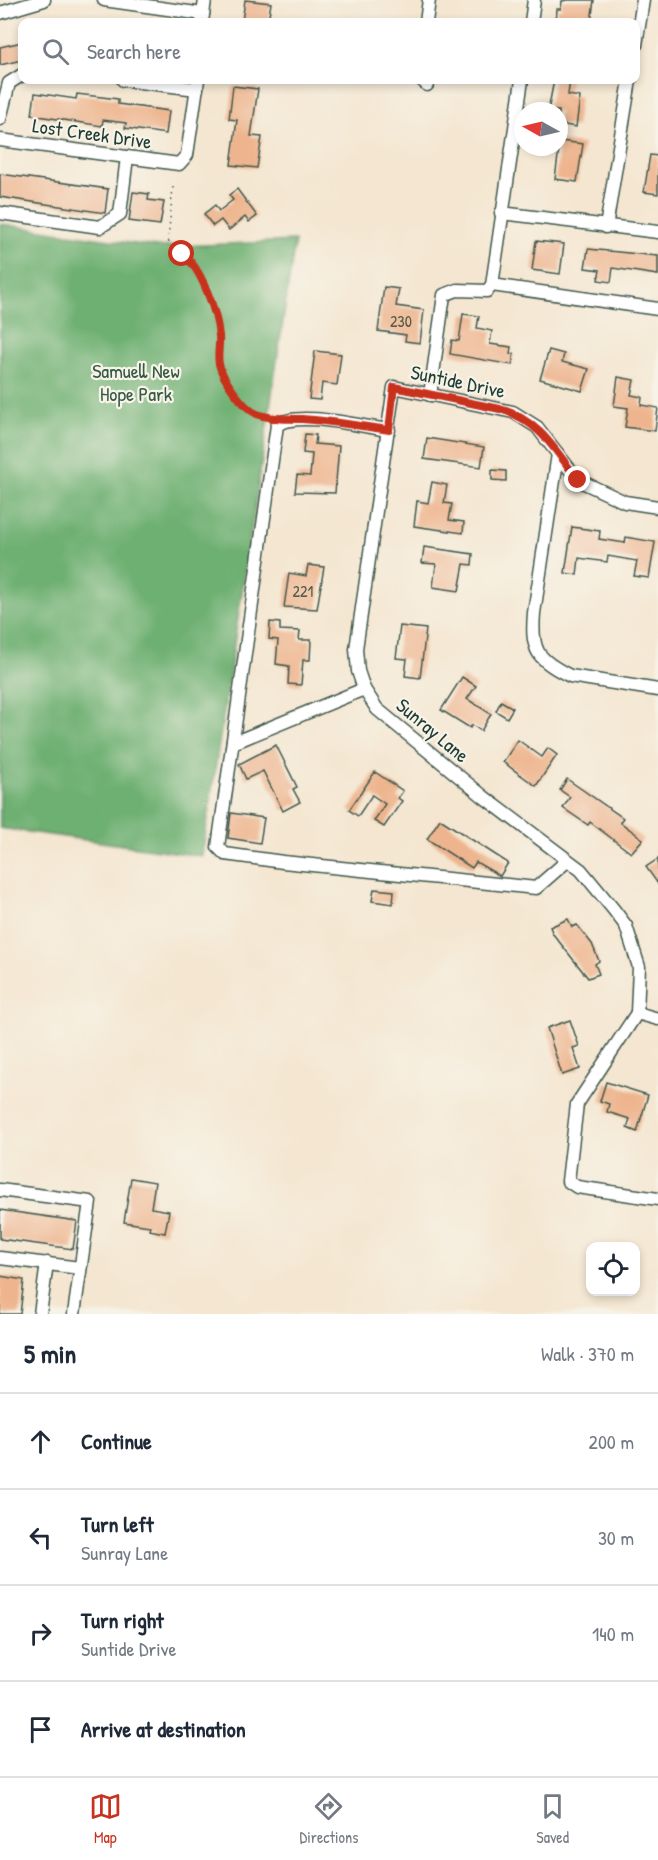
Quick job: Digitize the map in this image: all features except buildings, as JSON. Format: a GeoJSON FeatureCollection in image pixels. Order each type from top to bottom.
{"type":"FeatureCollection","features":[{"type":"Feature","properties":{"kind":"street"},"geometry":{"type":"LineString","coordinates":[[0,13],[44,0]]}},
{"type":"Feature","properties":{"kind":"street"},"geometry":{"type":"LineString","coordinates":[[104,0],[203,18],[205,0]]}},
{"type":"Feature","properties":{"kind":"street"},"geometry":{"type":"LineString","coordinates":[[427,18],[429,0]]}},
{"type":"Feature","properties":{"kind":"street"},"geometry":{"type":"LineString","coordinates":[[532,18],[534,0]]}},
{"type":"Feature","properties":{"kind":"street"},"geometry":{"type":"LineString","coordinates":[[640,19],[643,0]]}},
{"type":"Feature","properties":{"kind":"street"},"geometry":{"type":"LineString","coordinates":[[0,119],[9,83],[18,77]]}},
{"type":"Feature","properties":{"kind":"street","name":"Lost Creek Drive"},"geometry":{"type":"LineString","coordinates":[[0,140],[179,164],[188,155],[197,84]]}},
{"type":"Feature","properties":{"kind":"street"},"geometry":{"type":"LineString","coordinates":[[430,394],[444,295],[457,290],[487,291],[492,285],[521,84]]}},
{"type":"Feature","properties":{"kind":"street"},"geometry":{"type":"LineString","coordinates":[[606,227],[629,84]]}},
{"type":"Feature","properties":{"kind":"street"},"geometry":{"type":"LineString","coordinates":[[0,213],[100,227],[120,214],[127,157]]}},
{"type":"Feature","properties":{"kind":"street"},"geometry":{"type":"LineString","coordinates":[[501,213],[658,232]]}},
{"type":"Feature","properties":{"kind":"street"},"geometry":{"type":"LineString","coordinates":[[492,285],[658,309]]}},
{"type":"Feature","properties":{"kind":"street","name":"Suntide Drive"},"geometry":{"type":"LineString","coordinates":[[394,387],[513,412],[537,427],[578,480],[625,502],[658,507]]}},
{"type":"Feature","properties":{"kind":"street","name":"Sunray Lane"},"geometry":{"type":"LineString","coordinates":[[394,387],[356,649],[358,671],[364,689],[377,709],[394,725],[581,870],[626,926],[639,967],[637,1013]]}},
{"type":"Feature","properties":{"kind":"street"},"geometry":{"type":"LineString","coordinates":[[389,430],[300,418],[284,420],[277,425],[218,847],[225,854],[536,888],[567,861]]}},
{"type":"Feature","properties":{"kind":"street"},"geometry":{"type":"LineString","coordinates":[[558,454],[534,614],[532,639],[535,650],[557,670],[570,676],[658,690]]}},
{"type":"Feature","properties":{"kind":"street"},"geometry":{"type":"LineString","coordinates":[[233,743],[364,689]]}},
{"type":"Feature","properties":{"kind":"street"},"geometry":{"type":"LineString","coordinates":[[658,1019],[637,1013],[577,1104],[568,1181],[577,1187],[658,1199]]}},
{"type":"Feature","properties":{"kind":"street"},"geometry":{"type":"LineString","coordinates":[[0,1190],[90,1202],[74,1314]]}},
{"type":"Feature","properties":{"kind":"street"},"geometry":{"type":"LineString","coordinates":[[0,1258],[80,1268]]}},
{"type":"Feature","properties":{"kind":"street"},"geometry":{"type":"LineString","coordinates":[[40,1314],[46,1263]]}},
{"type":"Feature","properties":{"kind":"path"},"geometry":{"type":"LineString","coordinates":[[173,187],[168,240],[175,252],[189,259],[200,272],[219,335],[218,362],[221,369],[245,407],[257,414],[284,420]]}},
{"type":"Feature","properties":{"kind":"green space","name":"Samuell New Hope Park"},"geometry":{"type":"Polygon","coordinates":[[[0,224],[157,247],[295,241],[202,856],[0,828],[0,224]]]}},
{"type":"Feature","properties":{"kind":"route"},"geometry":{"type":"LineString","coordinates":[[182,254],[200,272],[219,335],[218,362],[221,369],[245,407],[257,414],[284,420],[300,418],[389,430],[394,387],[513,412],[537,427],[578,480]]}}]}
